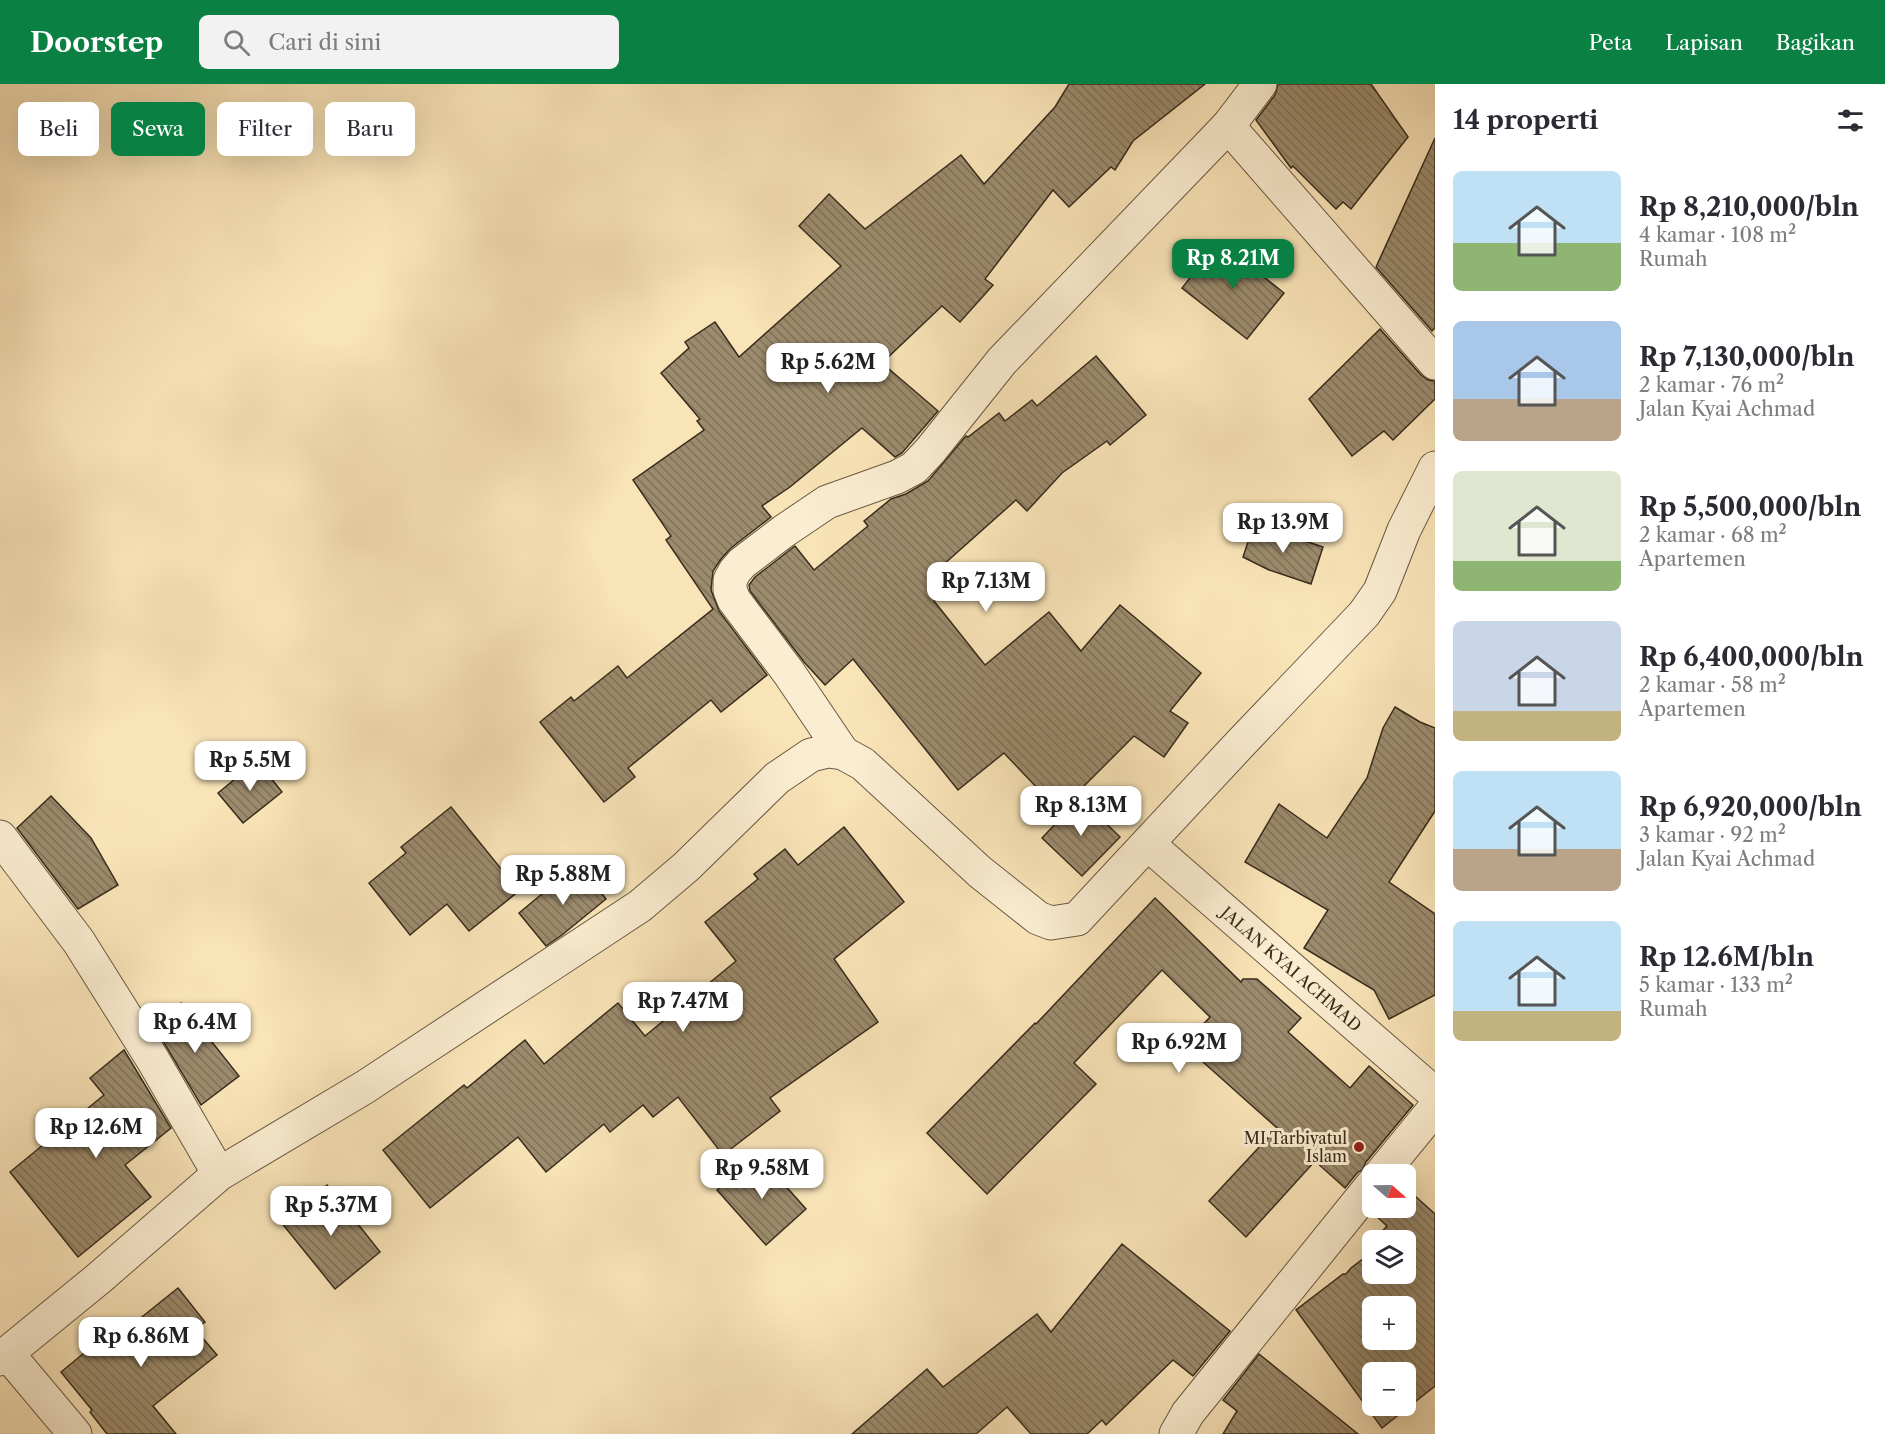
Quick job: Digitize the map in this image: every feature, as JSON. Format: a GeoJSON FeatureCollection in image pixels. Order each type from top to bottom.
{"type":"FeatureCollection","features":[{"type":"Feature","properties":{"kind":"street"},"geometry":{"type":"LineString","coordinates":[[843,753],[789,672],[734,600],[730,590],[730,580],[735,570],[784,531],[827,502],[897,477],[914,468],[1002,361],[1228,126],[1260,84]]}},
{"type":"Feature","properties":{"kind":"street"},"geometry":{"type":"LineString","coordinates":[[1228,126],[1435,363]]}},
{"type":"Feature","properties":{"kind":"street"},"geometry":{"type":"LineString","coordinates":[[75,1434],[4,1356],[98,1279],[219,1174],[365,1087],[640,906],[686,867],[777,777],[811,755],[828,751],[843,753],[863,764],[980,872],[1038,918],[1051,922],[1077,919],[1364,614],[1380,591],[1404,530],[1435,468]]}},
{"type":"Feature","properties":{"kind":"street"},"geometry":{"type":"LineString","coordinates":[[0,837],[79,942],[153,1059],[219,1174]]}},
{"type":"Feature","properties":{"kind":"street","name":"JALAN KYAI ACHMAD"},"geometry":{"type":"LineString","coordinates":[[1148,844],[1435,1094]]}},
{"type":"Feature","properties":{"kind":"street"},"geometry":{"type":"LineString","coordinates":[[1389,1164],[1435,1108]]}},
{"type":"Feature","properties":{"kind":"street"},"geometry":{"type":"LineString","coordinates":[[1176,1434],[1188,1413],[1362,1197]]}},
{"type":"Feature","properties":{"kind":"building"},"geometry":{"type":"Polygon","coordinates":[[[1069,84],[1205,84],[1133,141],[1115,170],[1111,167],[1069,207],[1053,190],[985,279],[993,285],[960,322],[942,306],[882,363],[938,411],[902,453],[895,457],[862,428],[790,487],[762,506],[771,517],[731,548],[721,559],[713,571],[711,590],[719,611],[767,675],[721,712],[711,700],[628,768],[635,777],[604,802],[540,722],[571,697],[574,701],[618,666],[627,678],[713,609],[666,540],[671,536],[633,480],[704,430],[697,421],[700,419],[661,373],[689,348],[685,342],[715,322],[739,357],[841,266],[799,226],[829,194],[865,229],[961,155],[984,184],[1055,107],[1069,84]]]}},
{"type":"Feature","properties":{"kind":"building"},"geometry":{"type":"Polygon","coordinates":[[[1278,84],[1371,84],[1408,137],[1351,209],[1343,202],[1336,209],[1293,166],[1291,168],[1256,120],[1275,95],[1278,84]]]}},
{"type":"Feature","properties":{"kind":"building"},"geometry":{"type":"Polygon","coordinates":[[[1435,138],[1435,328],[1432,331],[1376,267],[1435,138]]]}},
{"type":"Feature","properties":{"kind":"building"},"geometry":{"type":"Polygon","coordinates":[[[1219,241],[1284,293],[1247,339],[1182,288],[1219,241]]]}},
{"type":"Feature","properties":{"kind":"building"},"geometry":{"type":"Polygon","coordinates":[[[1380,329],[1421,375],[1428,380],[1435,381],[1435,399],[1393,440],[1384,431],[1352,456],[1309,399],[1380,329]]]}},
{"type":"Feature","properties":{"kind":"building"},"geometry":{"type":"Polygon","coordinates":[[[1096,356],[1146,415],[1110,445],[1107,441],[1062,473],[1027,511],[1016,500],[943,565],[957,582],[934,601],[985,665],[1049,612],[1081,651],[1120,605],[1201,673],[1170,711],[1188,723],[1164,757],[1134,736],[1059,811],[1004,753],[958,790],[853,659],[825,685],[804,662],[750,591],[749,585],[755,577],[795,546],[814,570],[868,526],[864,521],[891,499],[906,494],[928,481],[966,436],[968,437],[999,413],[1005,421],[1032,400],[1037,406],[1096,356]]]}},
{"type":"Feature","properties":{"kind":"building"},"geometry":{"type":"Polygon","coordinates":[[[1254,524],[1323,547],[1311,584],[1269,570],[1243,557],[1254,524]]]}},
{"type":"Feature","properties":{"kind":"building"},"geometry":{"type":"Polygon","coordinates":[[[1395,707],[1435,728],[1435,811],[1389,882],[1435,914],[1435,995],[1389,1019],[1374,990],[1304,948],[1328,910],[1245,862],[1279,804],[1327,838],[1367,778],[1383,728],[1395,707]]]}},
{"type":"Feature","properties":{"kind":"building"},"geometry":{"type":"Polygon","coordinates":[[[257,761],[282,792],[243,823],[218,793],[257,761]]]}},
{"type":"Feature","properties":{"kind":"building"},"geometry":{"type":"Polygon","coordinates":[[[51,796],[91,838],[118,885],[78,909],[17,828],[51,796]]]}},
{"type":"Feature","properties":{"kind":"building"},"geometry":{"type":"Polygon","coordinates":[[[1080,798],[1120,837],[1082,876],[1042,838],[1080,798]]]}},
{"type":"Feature","properties":{"kind":"building"},"geometry":{"type":"Polygon","coordinates":[[[451,807],[519,891],[469,931],[447,904],[410,935],[369,883],[406,853],[401,847],[451,807]]]}},
{"type":"Feature","properties":{"kind":"building"},"geometry":{"type":"Polygon","coordinates":[[[844,827],[904,902],[834,959],[878,1022],[770,1098],[780,1111],[723,1155],[678,1097],[653,1117],[643,1105],[610,1132],[604,1124],[546,1172],[518,1137],[430,1208],[383,1150],[464,1085],[467,1088],[525,1040],[544,1064],[618,1003],[645,1036],[736,961],[705,922],[758,879],[754,874],[785,849],[798,865],[844,827]]]}},
{"type":"Feature","properties":{"kind":"building"},"geometry":{"type":"Polygon","coordinates":[[[578,864],[606,899],[546,946],[519,913],[578,864]]]}},
{"type":"Feature","properties":{"kind":"building"},"geometry":{"type":"Polygon","coordinates":[[[1155,898],[1241,982],[1243,979],[1257,979],[1301,1018],[1288,1032],[1350,1088],[1369,1066],[1413,1105],[1365,1164],[1362,1164],[1362,1170],[1345,1188],[1315,1161],[1246,1237],[1209,1201],[1277,1128],[1184,1045],[1210,1017],[1162,970],[1074,1063],[1096,1084],[987,1194],[927,1133],[1036,1024],[1155,898]]]}},
{"type":"Feature","properties":{"kind":"building"},"geometry":{"type":"Polygon","coordinates":[[[181,1003],[239,1076],[201,1105],[154,1026],[181,1003]]]}},
{"type":"Feature","properties":{"kind":"building"},"geometry":{"type":"Polygon","coordinates":[[[124,1050],[171,1128],[125,1165],[151,1197],[78,1257],[10,1172],[104,1095],[90,1078],[124,1050]]]}},
{"type":"Feature","properties":{"kind":"building"},"geometry":{"type":"Polygon","coordinates":[[[758,1155],[806,1209],[766,1245],[717,1190],[758,1155]]]}},
{"type":"Feature","properties":{"kind":"building"},"geometry":{"type":"Polygon","coordinates":[[[327,1185],[380,1252],[335,1289],[281,1222],[327,1185]]]}},
{"type":"Feature","properties":{"kind":"building"},"geometry":{"type":"Polygon","coordinates":[[[1416,1197],[1435,1214],[1435,1386],[1416,1401],[1416,1362],[1362,1362],[1362,1401],[1296,1310],[1362,1260],[1362,1284],[1416,1284],[1416,1230],[1383,1230],[1387,1226],[1378,1218],[1416,1218],[1416,1197]]]}},
{"type":"Feature","properties":{"kind":"building"},"geometry":{"type":"Polygon","coordinates":[[[1122,1244],[1230,1331],[1193,1376],[1173,1360],[1106,1425],[1102,1420],[1087,1434],[1031,1434],[1007,1407],[976,1434],[852,1434],[927,1369],[943,1387],[1037,1314],[1051,1332],[1122,1244]]]}},
{"type":"Feature","properties":{"kind":"building"},"geometry":{"type":"Polygon","coordinates":[[[178,1288],[205,1322],[195,1329],[217,1355],[153,1406],[176,1434],[107,1434],[90,1412],[92,1410],[61,1372],[107,1334],[112,1341],[178,1288]]]}},
{"type":"Feature","properties":{"kind":"building"},"geometry":{"type":"Polygon","coordinates":[[[1259,1354],[1358,1434],[1223,1434],[1237,1411],[1223,1400],[1259,1354]]]}},
{"type":"Feature","properties":{"kind":"building"},"geometry":{"type":"Polygon","coordinates":[[[1373,1416],[1397,1416],[1382,1428],[1373,1416]]]}},
{"type":"Feature","properties":{"kind":"place","name":"MI Tarbiyatul Islam"},"geometry":{"type":"Point","coordinates":[1359,1147]}}]}
